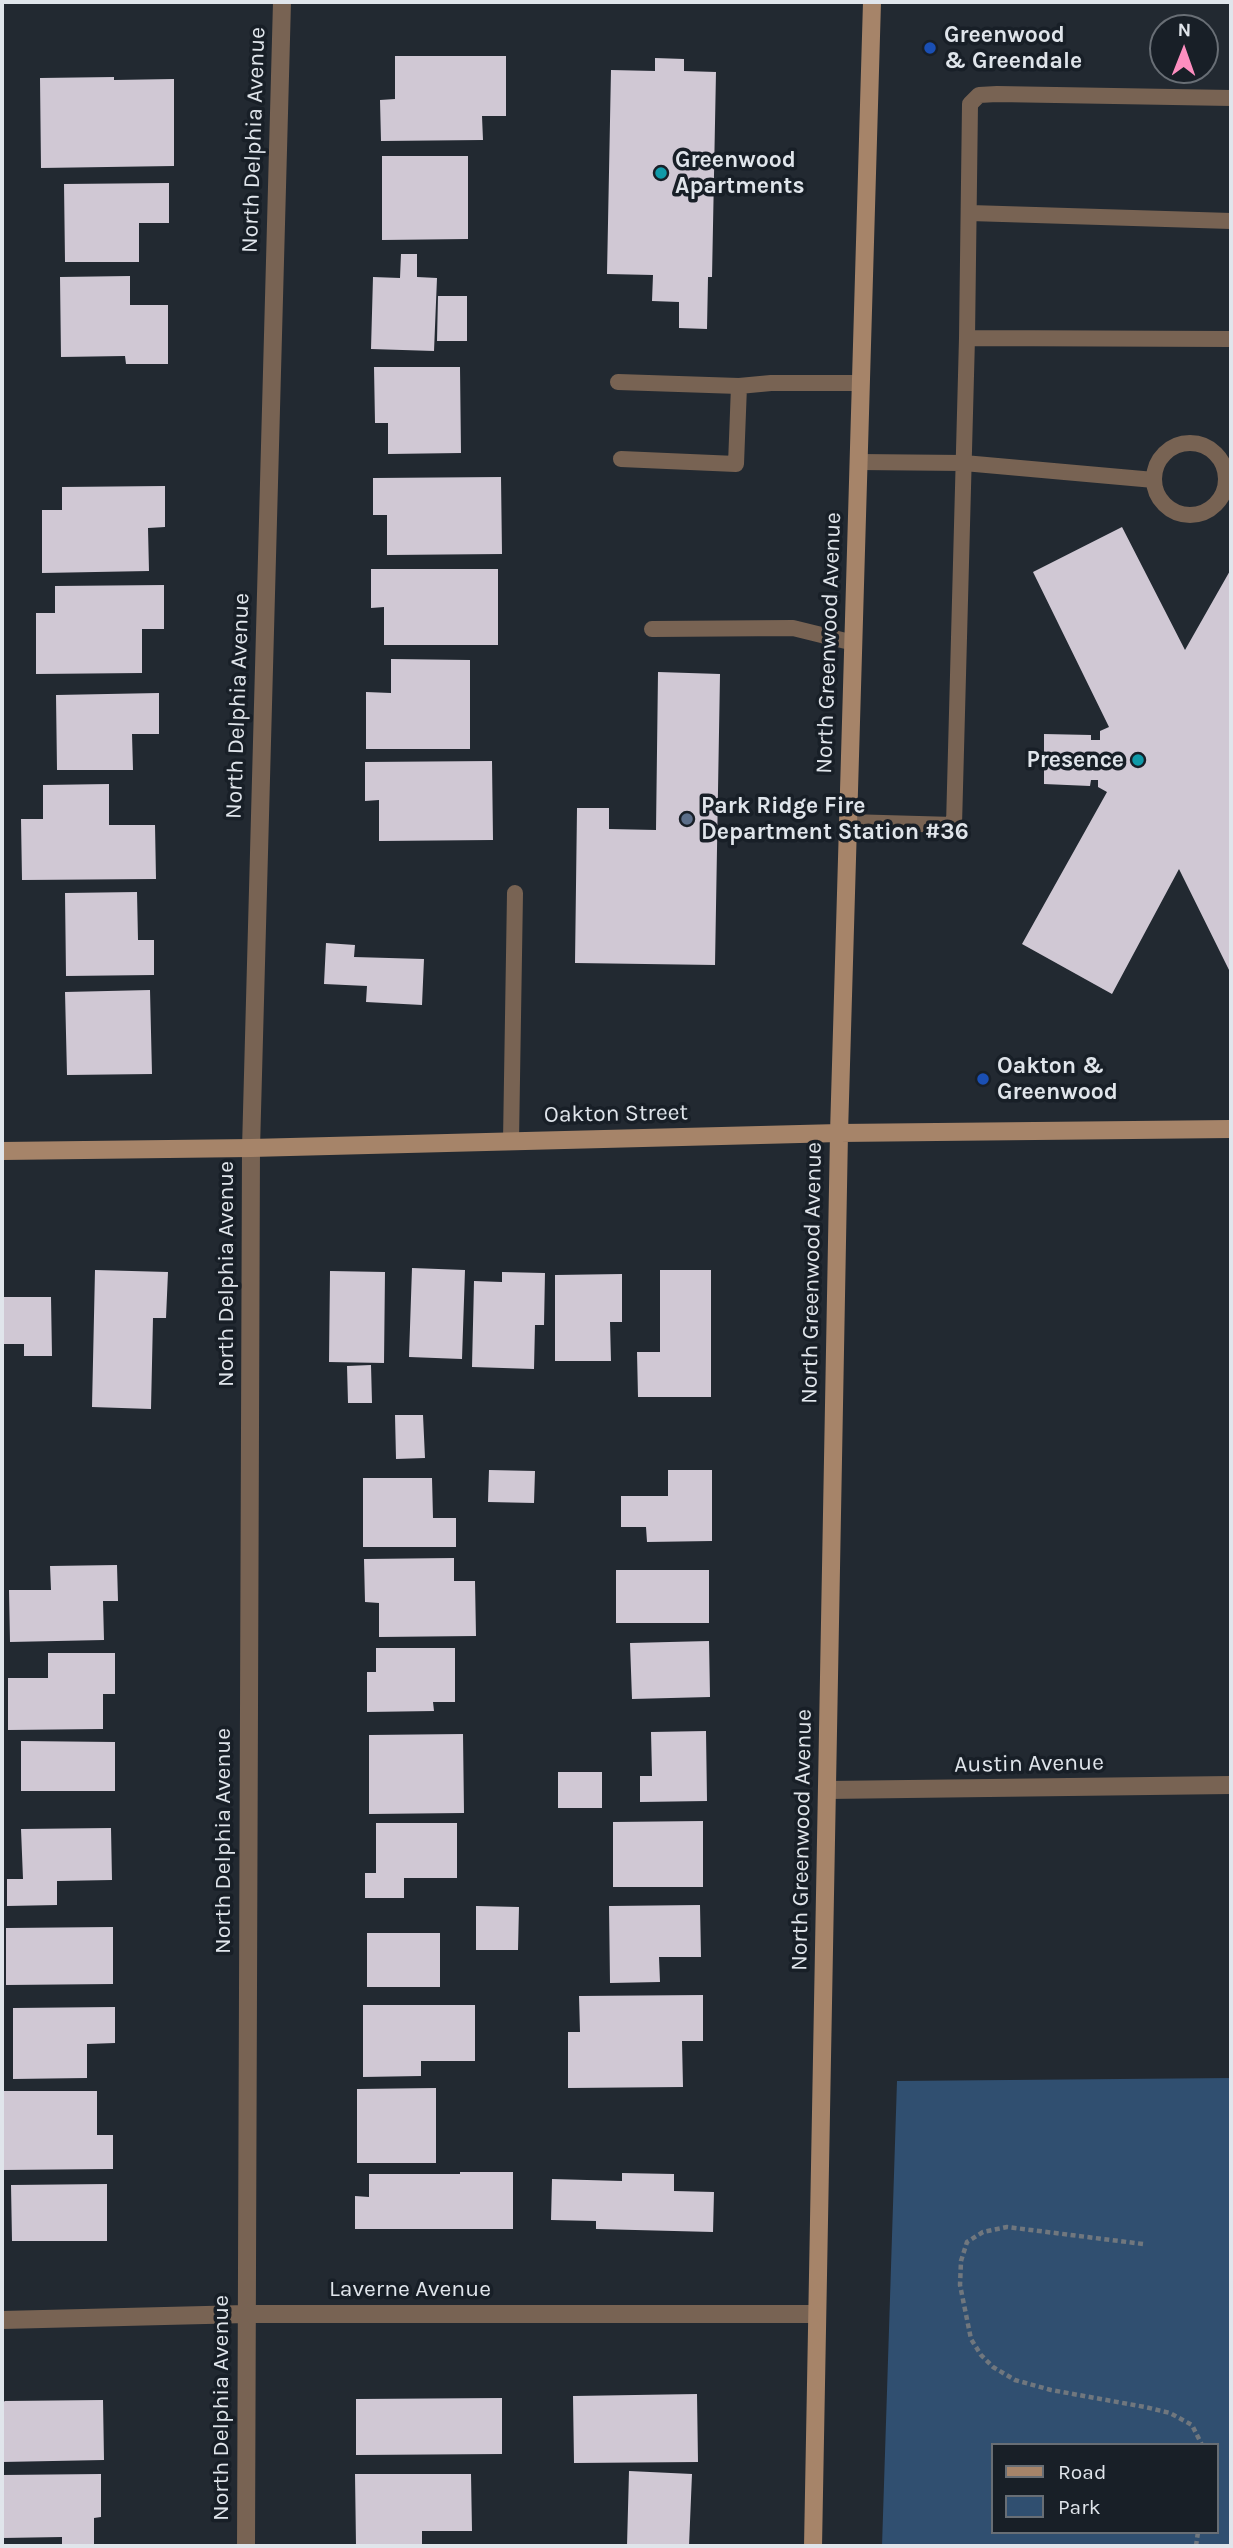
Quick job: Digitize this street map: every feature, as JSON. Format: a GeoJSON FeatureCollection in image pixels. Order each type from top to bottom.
{"type":"FeatureCollection","features":[{"type":"Feature","properties":{"kind":"main road","name":"North Greenwood Avenue"},"geometry":{"type":"LineString","coordinates":[[813,2546],[839,1133],[872,2]]}},
{"type":"Feature","properties":{"kind":"main road","name":"Oakton Street"},"geometry":{"type":"LineString","coordinates":[[2,1151],[251,1148],[839,1133],[1231,1129]]}},
{"type":"Feature","properties":{"kind":"street","name":"North Delphia Avenue"},"geometry":{"type":"LineString","coordinates":[[246,2546],[251,1148],[282,2]]}},
{"type":"Feature","properties":{"kind":"street","name":"Austin Avenue"},"geometry":{"type":"LineString","coordinates":[[827,1790],[1231,1785]]}},
{"type":"Feature","properties":{"kind":"street","name":"Laverne Avenue"},"geometry":{"type":"LineString","coordinates":[[2,2320],[246,2314],[817,2314]]}},
{"type":"Feature","properties":{"kind":"lane"},"geometry":{"type":"LineString","coordinates":[[848,822],[954,825],[970,213],[970,104],[979,95],[1231,99]]}},
{"type":"Feature","properties":{"kind":"lane"},"geometry":{"type":"LineString","coordinates":[[970,213],[1231,221]]}},
{"type":"Feature","properties":{"kind":"lane"},"geometry":{"type":"LineString","coordinates":[[967,338],[1231,340]]}},
{"type":"Feature","properties":{"kind":"lane"},"geometry":{"type":"LineString","coordinates":[[618,382],[738,386],[771,383],[861,383]]}},
{"type":"Feature","properties":{"kind":"lane"},"geometry":{"type":"LineString","coordinates":[[621,459],[736,464],[738,386]]}},
{"type":"Feature","properties":{"kind":"lane"},"geometry":{"type":"LineString","coordinates":[[1196,442],[1208,447],[1218,455],[1229,478],[1212,508],[1191,516],[1169,509],[1155,491],[1155,467],[1171,448],[1183,443],[1196,442]]}},
{"type":"Feature","properties":{"kind":"lane"},"geometry":{"type":"LineString","coordinates":[[859,462],[964,463],[1154,480]]}},
{"type":"Feature","properties":{"kind":"lane"},"geometry":{"type":"LineString","coordinates":[[652,629],[793,628],[854,643]]}},
{"type":"Feature","properties":{"kind":"lane"},"geometry":{"type":"LineString","coordinates":[[511,1141],[515,893]]}},
{"type":"Feature","properties":{"kind":"path"},"geometry":{"type":"LineString","coordinates":[[1143,2244],[1007,2227],[983,2232],[967,2242],[961,2261],[960,2285],[971,2339],[987,2361],[1015,2380],[1051,2390],[1170,2413],[1192,2425],[1201,2443]]}},
{"type":"Feature","properties":{"kind":"green space"},"geometry":{"type":"Polygon","coordinates":[[[1231,2078],[1231,2546],[882,2546],[897,2081],[1231,2078]]]}},
{"type":"Feature","properties":{"kind":"building"},"geometry":{"type":"Polygon","coordinates":[[[395,56],[506,56],[506,116],[482,116],[483,140],[381,141],[380,100],[395,99],[395,56]]]}},
{"type":"Feature","properties":{"kind":"building","name":"Greenwood Apartments"},"geometry":{"type":"Polygon","coordinates":[[[655,58],[684,59],[684,71],[716,72],[712,277],[708,277],[707,329],[679,328],[679,302],[652,301],[653,275],[607,274],[611,70],[655,71],[655,58]]]}},
{"type":"Feature","properties":{"kind":"building"},"geometry":{"type":"Polygon","coordinates":[[[114,77],[114,80],[174,79],[174,166],[41,168],[40,78],[114,77]]]}},
{"type":"Feature","properties":{"kind":"building"},"geometry":{"type":"Polygon","coordinates":[[[382,156],[468,156],[468,239],[382,240],[382,156]]]}},
{"type":"Feature","properties":{"kind":"building"},"geometry":{"type":"Polygon","coordinates":[[[169,183],[169,223],[139,223],[139,262],[65,262],[64,184],[169,183]]]}},
{"type":"Feature","properties":{"kind":"building"},"geometry":{"type":"Polygon","coordinates":[[[401,254],[417,254],[417,277],[437,278],[434,351],[371,349],[373,277],[400,278],[401,254]]]}},
{"type":"Feature","properties":{"kind":"building"},"geometry":{"type":"Polygon","coordinates":[[[130,276],[130,305],[168,305],[168,364],[126,364],[125,356],[61,357],[60,277],[130,276]]]}},
{"type":"Feature","properties":{"kind":"building"},"geometry":{"type":"Polygon","coordinates":[[[438,296],[467,296],[467,341],[437,341],[438,296]]]}},
{"type":"Feature","properties":{"kind":"building"},"geometry":{"type":"Polygon","coordinates":[[[374,367],[460,367],[461,453],[388,454],[388,423],[375,423],[374,367]]]}},
{"type":"Feature","properties":{"kind":"building"},"geometry":{"type":"Polygon","coordinates":[[[501,477],[502,554],[387,555],[387,515],[373,515],[373,478],[501,477]]]}},
{"type":"Feature","properties":{"kind":"building"},"geometry":{"type":"Polygon","coordinates":[[[165,486],[165,527],[148,528],[149,571],[42,573],[42,510],[62,510],[62,487],[165,486]]]}},
{"type":"Feature","properties":{"kind":"building","name":"Presence"},"geometry":{"type":"Polygon","coordinates":[[[1122,527],[1185,650],[1231,569],[1231,974],[1179,869],[1112,994],[1022,944],[1107,792],[1098,787],[1098,780],[1091,780],[1090,786],[1044,784],[1044,734],[1091,735],[1091,740],[1100,740],[1100,731],[1109,727],[1033,572],[1122,527]]]}},
{"type":"Feature","properties":{"kind":"building"},"geometry":{"type":"Polygon","coordinates":[[[371,569],[498,569],[498,645],[384,645],[384,607],[371,608],[371,569]]]}},
{"type":"Feature","properties":{"kind":"building"},"geometry":{"type":"Polygon","coordinates":[[[164,585],[164,629],[142,629],[142,673],[36,674],[36,613],[55,613],[55,586],[164,585]]]}},
{"type":"Feature","properties":{"kind":"building"},"geometry":{"type":"Polygon","coordinates":[[[391,659],[470,660],[470,749],[366,749],[366,692],[391,693],[391,659]]]}},
{"type":"Feature","properties":{"kind":"building","name":"Park Ridge Fire Department Station #36"},"geometry":{"type":"Polygon","coordinates":[[[658,672],[720,674],[715,965],[575,963],[577,808],[609,808],[609,829],[656,830],[658,672]]]}},
{"type":"Feature","properties":{"kind":"building"},"geometry":{"type":"Polygon","coordinates":[[[159,693],[159,734],[132,734],[133,770],[57,770],[56,695],[159,693]]]}},
{"type":"Feature","properties":{"kind":"building"},"geometry":{"type":"Polygon","coordinates":[[[492,761],[493,840],[379,841],[379,800],[365,801],[365,762],[492,761]]]}},
{"type":"Feature","properties":{"kind":"building"},"geometry":{"type":"Polygon","coordinates":[[[109,784],[109,825],[155,825],[156,879],[22,880],[21,819],[43,819],[43,785],[109,784]]]}},
{"type":"Feature","properties":{"kind":"building"},"geometry":{"type":"Polygon","coordinates":[[[137,892],[138,940],[154,940],[154,975],[66,976],[65,893],[137,892]]]}},
{"type":"Feature","properties":{"kind":"building"},"geometry":{"type":"Polygon","coordinates":[[[326,943],[355,945],[354,957],[424,959],[422,1005],[366,1002],[367,986],[324,984],[326,943]]]}},
{"type":"Feature","properties":{"kind":"building"},"geometry":{"type":"Polygon","coordinates":[[[150,990],[152,1074],[67,1075],[65,992],[150,990]]]}},
{"type":"Feature","properties":{"kind":"building"},"geometry":{"type":"Polygon","coordinates":[[[412,1268],[465,1270],[462,1359],[409,1357],[412,1268]]]}},
{"type":"Feature","properties":{"kind":"building"},"geometry":{"type":"Polygon","coordinates":[[[95,1270],[168,1272],[166,1318],[153,1318],[151,1409],[92,1407],[95,1270]]]}},
{"type":"Feature","properties":{"kind":"building"},"geometry":{"type":"Polygon","coordinates":[[[660,1270],[711,1270],[711,1397],[638,1397],[637,1352],[660,1352],[660,1270]]]}},
{"type":"Feature","properties":{"kind":"building"},"geometry":{"type":"Polygon","coordinates":[[[330,1271],[385,1272],[384,1363],[329,1362],[330,1271]]]}},
{"type":"Feature","properties":{"kind":"building"},"geometry":{"type":"Polygon","coordinates":[[[502,1272],[545,1273],[544,1325],[535,1325],[534,1369],[472,1367],[474,1281],[502,1282],[502,1272]]]}},
{"type":"Feature","properties":{"kind":"building"},"geometry":{"type":"Polygon","coordinates":[[[622,1274],[622,1322],[610,1322],[611,1361],[555,1361],[555,1275],[622,1274]]]}},
{"type":"Feature","properties":{"kind":"building"},"geometry":{"type":"Polygon","coordinates":[[[2,1297],[51,1297],[52,1356],[24,1356],[24,1344],[2,1344],[2,1297]]]}},
{"type":"Feature","properties":{"kind":"building"},"geometry":{"type":"Polygon","coordinates":[[[371,1365],[372,1403],[348,1403],[347,1366],[371,1365]]]}},
{"type":"Feature","properties":{"kind":"building"},"geometry":{"type":"Polygon","coordinates":[[[395,1415],[423,1415],[425,1458],[396,1459],[395,1415]]]}},
{"type":"Feature","properties":{"kind":"building"},"geometry":{"type":"Polygon","coordinates":[[[489,1470],[535,1471],[534,1503],[488,1502],[489,1470]]]}},
{"type":"Feature","properties":{"kind":"building"},"geometry":{"type":"Polygon","coordinates":[[[668,1470],[712,1470],[712,1541],[647,1542],[646,1527],[621,1527],[621,1496],[668,1496],[668,1470]]]}},
{"type":"Feature","properties":{"kind":"building"},"geometry":{"type":"Polygon","coordinates":[[[363,1478],[432,1478],[433,1518],[456,1518],[456,1547],[363,1547],[363,1478]]]}},
{"type":"Feature","properties":{"kind":"building"},"geometry":{"type":"Polygon","coordinates":[[[454,1558],[454,1581],[475,1581],[476,1636],[379,1637],[379,1603],[365,1602],[364,1559],[454,1558]]]}},
{"type":"Feature","properties":{"kind":"building"},"geometry":{"type":"Polygon","coordinates":[[[117,1565],[118,1601],[103,1601],[104,1640],[10,1642],[9,1590],[51,1590],[50,1566],[117,1565]]]}},
{"type":"Feature","properties":{"kind":"building"},"geometry":{"type":"Polygon","coordinates":[[[616,1570],[709,1570],[709,1623],[616,1623],[616,1570]]]}},
{"type":"Feature","properties":{"kind":"building"},"geometry":{"type":"Polygon","coordinates":[[[709,1641],[710,1697],[632,1699],[630,1643],[709,1641]]]}},
{"type":"Feature","properties":{"kind":"building"},"geometry":{"type":"Polygon","coordinates":[[[376,1648],[455,1648],[455,1702],[433,1702],[434,1711],[367,1712],[367,1672],[376,1672],[376,1648]]]}},
{"type":"Feature","properties":{"kind":"building"},"geometry":{"type":"Polygon","coordinates":[[[48,1653],[115,1653],[115,1694],[103,1694],[103,1729],[8,1730],[8,1678],[48,1678],[48,1653]]]}},
{"type":"Feature","properties":{"kind":"building"},"geometry":{"type":"Polygon","coordinates":[[[706,1731],[707,1801],[640,1802],[640,1776],[652,1776],[651,1732],[706,1731]]]}},
{"type":"Feature","properties":{"kind":"building"},"geometry":{"type":"Polygon","coordinates":[[[463,1734],[464,1813],[369,1814],[369,1735],[463,1734]]]}},
{"type":"Feature","properties":{"kind":"building"},"geometry":{"type":"Polygon","coordinates":[[[21,1741],[115,1742],[115,1791],[21,1791],[21,1741]]]}},
{"type":"Feature","properties":{"kind":"building"},"geometry":{"type":"Polygon","coordinates":[[[558,1772],[602,1772],[602,1808],[558,1808],[558,1772]]]}},
{"type":"Feature","properties":{"kind":"building"},"geometry":{"type":"Polygon","coordinates":[[[703,1821],[703,1887],[613,1887],[613,1822],[703,1821]]]}},
{"type":"Feature","properties":{"kind":"building"},"geometry":{"type":"Polygon","coordinates":[[[376,1823],[457,1823],[457,1878],[404,1878],[404,1898],[365,1898],[365,1873],[376,1873],[376,1823]]]}},
{"type":"Feature","properties":{"kind":"building"},"geometry":{"type":"Polygon","coordinates":[[[111,1828],[112,1880],[57,1881],[57,1905],[7,1906],[7,1879],[23,1879],[21,1829],[111,1828]]]}},
{"type":"Feature","properties":{"kind":"building"},"geometry":{"type":"Polygon","coordinates":[[[700,1905],[701,1957],[659,1957],[660,1982],[610,1983],[609,1906],[700,1905]]]}},
{"type":"Feature","properties":{"kind":"building"},"geometry":{"type":"Polygon","coordinates":[[[476,1906],[519,1907],[518,1950],[476,1950],[476,1906]]]}},
{"type":"Feature","properties":{"kind":"building"},"geometry":{"type":"Polygon","coordinates":[[[113,1927],[113,1984],[6,1985],[6,1928],[113,1927]]]}},
{"type":"Feature","properties":{"kind":"building"},"geometry":{"type":"Polygon","coordinates":[[[367,1933],[440,1933],[440,1987],[367,1987],[367,1933]]]}},
{"type":"Feature","properties":{"kind":"building"},"geometry":{"type":"Polygon","coordinates":[[[703,1995],[703,2041],[682,2041],[683,2087],[568,2088],[568,2032],[580,2032],[579,1996],[703,1995]]]}},
{"type":"Feature","properties":{"kind":"building"},"geometry":{"type":"Polygon","coordinates":[[[363,2005],[475,2005],[475,2061],[421,2061],[421,2076],[363,2077],[363,2005]]]}},
{"type":"Feature","properties":{"kind":"building"},"geometry":{"type":"Polygon","coordinates":[[[115,2007],[115,2043],[87,2044],[87,2078],[13,2079],[13,2008],[115,2007]]]}},
{"type":"Feature","properties":{"kind":"building"},"geometry":{"type":"Polygon","coordinates":[[[436,2088],[436,2163],[357,2163],[357,2089],[436,2088]]]}},
{"type":"Feature","properties":{"kind":"building"},"geometry":{"type":"Polygon","coordinates":[[[2,2091],[97,2091],[97,2135],[113,2135],[113,2169],[2,2170],[2,2091]]]}},
{"type":"Feature","properties":{"kind":"building"},"geometry":{"type":"Polygon","coordinates":[[[513,2172],[513,2229],[355,2229],[355,2196],[369,2197],[369,2174],[513,2172]]]}},
{"type":"Feature","properties":{"kind":"building"},"geometry":{"type":"Polygon","coordinates":[[[622,2173],[674,2174],[674,2191],[714,2192],[713,2232],[596,2229],[596,2221],[551,2220],[552,2179],[622,2181],[622,2173]]]}},
{"type":"Feature","properties":{"kind":"building"},"geometry":{"type":"Polygon","coordinates":[[[107,2184],[107,2241],[12,2241],[11,2185],[107,2184]]]}},
{"type":"Feature","properties":{"kind":"building"},"geometry":{"type":"Polygon","coordinates":[[[697,2394],[698,2462],[574,2463],[573,2396],[697,2394]]]}},
{"type":"Feature","properties":{"kind":"building"},"geometry":{"type":"Polygon","coordinates":[[[502,2398],[502,2454],[356,2455],[356,2399],[502,2398]]]}},
{"type":"Feature","properties":{"kind":"building"},"geometry":{"type":"Polygon","coordinates":[[[103,2400],[104,2460],[2,2462],[2,2403],[5,2401],[103,2400]]]}},
{"type":"Feature","properties":{"kind":"building"},"geometry":{"type":"Polygon","coordinates":[[[629,2471],[692,2474],[689,2546],[627,2546],[629,2471]]]}},
{"type":"Feature","properties":{"kind":"building"},"geometry":{"type":"Polygon","coordinates":[[[101,2474],[101,2517],[94,2518],[94,2546],[62,2546],[62,2537],[3,2538],[2,2475],[101,2474]]]}},
{"type":"Feature","properties":{"kind":"building"},"geometry":{"type":"Polygon","coordinates":[[[355,2474],[471,2474],[472,2531],[422,2531],[422,2546],[356,2546],[355,2474]]]}},
{"type":"Feature","properties":{"kind":"place","name":"Greenwood & Greendale"},"geometry":{"type":"Point","coordinates":[930,48]}},
{"type":"Feature","properties":{"kind":"place","name":"Greenwood Apartments"},"geometry":{"type":"Point","coordinates":[661,173]}},
{"type":"Feature","properties":{"kind":"place","name":"Presence"},"geometry":{"type":"Point","coordinates":[1138,760]}},
{"type":"Feature","properties":{"kind":"place","name":"Park Ridge Fire Department Station #36"},"geometry":{"type":"Point","coordinates":[687,819]}},
{"type":"Feature","properties":{"kind":"place","name":"Oakton & Greenwood"},"geometry":{"type":"Point","coordinates":[983,1079]}}]}
